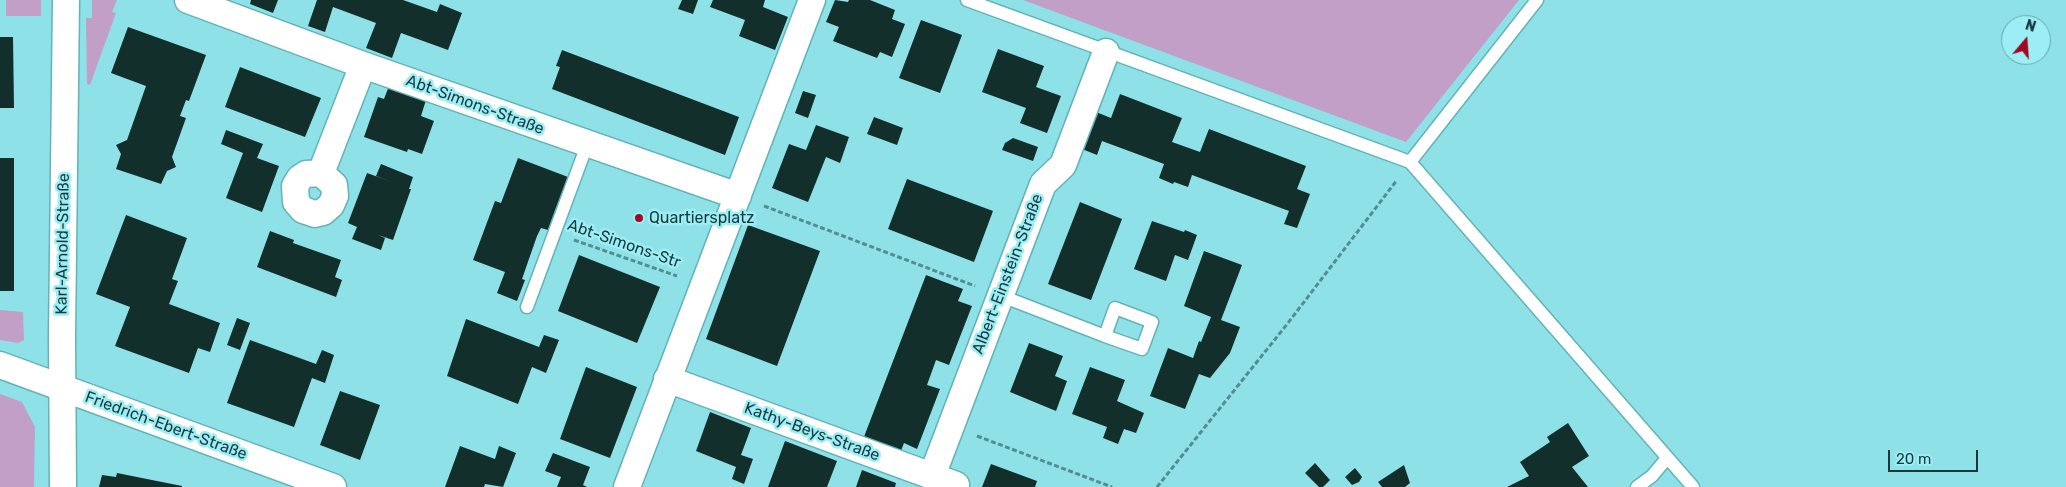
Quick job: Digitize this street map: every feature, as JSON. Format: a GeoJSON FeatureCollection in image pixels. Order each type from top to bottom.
{"type":"FeatureCollection","features":[{"type":"Feature","properties":{"kind":"street","name":"Karl-Arnold-Straße"},"geometry":{"type":"LineString","coordinates":[[63,487],[62,387],[66,0]]}},
{"type":"Feature","properties":{"kind":"street","name":"Abt-Simons-Straße"},"geometry":{"type":"LineString","coordinates":[[188,0],[587,145],[738,196]]}},
{"type":"Feature","properties":{"kind":"street"},"geometry":{"type":"LineString","coordinates":[[627,487],[812,0]]}},
{"type":"Feature","properties":{"kind":"street","name":"Albert-Einstein-Straße"},"geometry":{"type":"LineString","coordinates":[[932,476],[999,295],[1043,184],[1063,165],[1106,52]]}},
{"type":"Feature","properties":{"kind":"street"},"geometry":{"type":"LineString","coordinates":[[321,173],[363,65]]}},
{"type":"Feature","properties":{"kind":"street","name":"Friedrich-Ebert-Straße"},"geometry":{"type":"LineString","coordinates":[[0,365],[318,484]]}},
{"type":"Feature","properties":{"kind":"street","name":"Kathy-Beys-Straße"},"geometry":{"type":"LineString","coordinates":[[667,380],[956,486]]}},
{"type":"Feature","properties":{"kind":"lane"},"geometry":{"type":"LineString","coordinates":[[967,0],[1410,162],[1692,487]]}},
{"type":"Feature","properties":{"kind":"lane"},"geometry":{"type":"LineString","coordinates":[[1410,162],[1537,0]]}},
{"type":"Feature","properties":{"kind":"lane"},"geometry":{"type":"LineString","coordinates":[[527,307],[587,145]]}},
{"type":"Feature","properties":{"kind":"lane"},"geometry":{"type":"LineString","coordinates":[[999,295],[1105,336]]}},
{"type":"Feature","properties":{"kind":"lane"},"geometry":{"type":"LineString","coordinates":[[1637,487],[1652,476],[1667,458]]}},
{"type":"Feature","properties":{"kind":"path"},"geometry":{"type":"LineString","coordinates":[[1157,487],[1288,323],[1410,162]]}},
{"type":"Feature","properties":{"kind":"path"},"geometry":{"type":"LineString","coordinates":[[738,196],[999,295]]}},
{"type":"Feature","properties":{"kind":"path","name":"Abt-Simons-Str"},"geometry":{"type":"LineString","coordinates":[[555,233],[684,279]]}},
{"type":"Feature","properties":{"kind":"path"},"geometry":{"type":"LineString","coordinates":[[950,426],[1112,487]]}},
{"type":"Feature","properties":{"kind":"shaded area"},"geometry":{"type":"Polygon","coordinates":[[[6,0],[41,0],[41,16],[6,16],[6,0]]]}},
{"type":"Feature","properties":{"kind":"shaded area"},"geometry":{"type":"Polygon","coordinates":[[[92,0],[117,0],[112,12],[116,13],[90,85],[87,84],[86,18],[92,18],[92,0]]]}},
{"type":"Feature","properties":{"kind":"shaded area"},"geometry":{"type":"Polygon","coordinates":[[[1023,0],[1519,0],[1406,142],[1023,0]]]}},
{"type":"Feature","properties":{"kind":"shaded area"},"geometry":{"type":"Polygon","coordinates":[[[0,310],[23,312],[24,340],[18,343],[0,340],[0,310]]]}},
{"type":"Feature","properties":{"kind":"shaded area"},"geometry":{"type":"Polygon","coordinates":[[[0,394],[22,402],[35,427],[34,487],[0,487],[0,394]]]}},
{"type":"Feature","properties":{"kind":"building"},"geometry":{"type":"Polygon","coordinates":[[[251,0],[278,0],[273,13],[250,4],[251,0]]]}},
{"type":"Feature","properties":{"kind":"building"},"geometry":{"type":"Polygon","coordinates":[[[317,0],[403,0],[437,12],[440,4],[462,13],[448,50],[401,33],[392,58],[366,48],[376,23],[333,7],[325,32],[308,26],[317,0]]]}},
{"type":"Feature","properties":{"kind":"building"},"geometry":{"type":"Polygon","coordinates":[[[682,0],[698,0],[693,14],[678,9],[682,0]]]}},
{"type":"Feature","properties":{"kind":"building"},"geometry":{"type":"Polygon","coordinates":[[[713,0],[765,0],[763,7],[788,17],[775,50],[739,36],[745,20],[710,7],[713,0]]]}},
{"type":"Feature","properties":{"kind":"building"},"geometry":{"type":"Polygon","coordinates":[[[835,0],[848,2],[849,0],[870,0],[895,10],[892,19],[905,24],[892,57],[880,52],[877,58],[833,41],[839,27],[826,22],[835,0]]]}},
{"type":"Feature","properties":{"kind":"building"},"geometry":{"type":"Polygon","coordinates":[[[921,20],[962,35],[940,93],[899,78],[921,20]]]}},
{"type":"Feature","properties":{"kind":"building"},"geometry":{"type":"Polygon","coordinates":[[[128,27],[206,55],[189,101],[186,100],[180,116],[186,118],[172,157],[176,167],[167,171],[161,184],[116,169],[121,154],[116,145],[127,140],[146,86],[111,73],[128,27]]]}},
{"type":"Feature","properties":{"kind":"building"},"geometry":{"type":"Polygon","coordinates":[[[0,37],[13,37],[14,108],[0,108],[0,37]]]}},
{"type":"Feature","properties":{"kind":"building"},"geometry":{"type":"Polygon","coordinates":[[[998,49],[1044,66],[1036,87],[1061,96],[1047,133],[1020,123],[1026,108],[982,92],[998,49]]]}},
{"type":"Feature","properties":{"kind":"building"},"geometry":{"type":"Polygon","coordinates":[[[562,50],[739,117],[725,155],[552,89],[560,67],[556,66],[562,50]]]}},
{"type":"Feature","properties":{"kind":"building"},"geometry":{"type":"Polygon","coordinates":[[[240,67],[321,98],[305,137],[225,107],[240,67]]]}},
{"type":"Feature","properties":{"kind":"building"},"geometry":{"type":"Polygon","coordinates":[[[389,86],[426,100],[421,116],[434,121],[422,154],[408,149],[407,152],[364,137],[378,97],[384,99],[389,86]]]}},
{"type":"Feature","properties":{"kind":"building"},"geometry":{"type":"Polygon","coordinates":[[[803,91],[816,95],[808,118],[795,113],[803,91]]]}},
{"type":"Feature","properties":{"kind":"building"},"geometry":{"type":"Polygon","coordinates":[[[1120,94],[1182,118],[1172,142],[1200,152],[1209,129],[1306,166],[1297,189],[1310,194],[1297,228],[1284,224],[1289,211],[1192,175],[1188,187],[1174,182],[1173,184],[1159,178],[1164,164],[1102,141],[1097,155],[1082,149],[1096,112],[1111,118],[1120,94]]]}},
{"type":"Feature","properties":{"kind":"building"},"geometry":{"type":"Polygon","coordinates":[[[874,117],[903,128],[897,145],[867,134],[874,117]]]}},
{"type":"Feature","properties":{"kind":"building"},"geometry":{"type":"Polygon","coordinates":[[[816,125],[849,137],[840,163],[826,157],[808,202],[772,188],[789,144],[806,150],[816,125]]]}},
{"type":"Feature","properties":{"kind":"building"},"geometry":{"type":"Polygon","coordinates":[[[226,130],[263,144],[257,158],[279,166],[262,212],[226,198],[243,153],[221,144],[226,130]]]}},
{"type":"Feature","properties":{"kind":"building"},"geometry":{"type":"Polygon","coordinates":[[[1013,138],[1038,147],[1033,161],[1002,150],[1005,143],[1013,138]]]}},
{"type":"Feature","properties":{"kind":"building"},"geometry":{"type":"Polygon","coordinates":[[[0,158],[14,158],[14,291],[0,291],[0,158]]]}},
{"type":"Feature","properties":{"kind":"building"},"geometry":{"type":"Polygon","coordinates":[[[518,158],[568,177],[548,230],[541,228],[537,236],[522,279],[525,280],[517,301],[497,293],[505,272],[473,260],[495,201],[501,203],[518,158]]]}},
{"type":"Feature","properties":{"kind":"building"},"geometry":{"type":"Polygon","coordinates":[[[381,164],[413,177],[409,189],[411,189],[393,240],[378,235],[385,238],[381,250],[352,239],[357,227],[348,223],[367,173],[392,182],[376,176],[381,164]]]}},
{"type":"Feature","properties":{"kind":"building"},"geometry":{"type":"Polygon","coordinates":[[[907,179],[993,211],[974,262],[888,229],[907,179]]]}},
{"type":"Feature","properties":{"kind":"building"},"geometry":{"type":"Polygon","coordinates":[[[1080,202],[1122,219],[1091,300],[1048,284],[1080,202]]]}},
{"type":"Feature","properties":{"kind":"building"},"geometry":{"type":"Polygon","coordinates":[[[126,215],[187,238],[172,279],[178,281],[169,304],[220,323],[210,352],[198,348],[189,373],[115,346],[130,307],[96,294],[126,215]]]}},
{"type":"Feature","properties":{"kind":"building"},"geometry":{"type":"Polygon","coordinates":[[[1152,221],[1197,235],[1188,260],[1175,255],[1166,281],[1134,269],[1152,221]]]}},
{"type":"Feature","properties":{"kind":"building"},"geometry":{"type":"Polygon","coordinates":[[[748,225],[820,251],[777,366],[706,339],[748,225]]]}},
{"type":"Feature","properties":{"kind":"building"},"geometry":{"type":"Polygon","coordinates":[[[270,231],[294,240],[293,243],[341,260],[335,277],[342,280],[336,297],[257,267],[270,231]]]}},
{"type":"Feature","properties":{"kind":"building"},"geometry":{"type":"Polygon","coordinates":[[[1204,251],[1242,265],[1221,320],[1240,327],[1230,353],[1210,378],[1199,374],[1185,409],[1150,396],[1168,348],[1193,358],[1211,317],[1184,306],[1204,251]]]}},
{"type":"Feature","properties":{"kind":"building"},"geometry":{"type":"Polygon","coordinates":[[[579,255],[660,287],[637,343],[558,311],[579,255]]]}},
{"type":"Feature","properties":{"kind":"building"},"geometry":{"type":"Polygon","coordinates":[[[926,275],[963,289],[958,301],[972,306],[949,365],[936,360],[927,385],[940,389],[917,449],[904,443],[899,456],[862,442],[926,275]]]}},
{"type":"Feature","properties":{"kind":"building"},"geometry":{"type":"Polygon","coordinates":[[[237,318],[250,323],[240,350],[227,345],[237,318]]]}},
{"type":"Feature","properties":{"kind":"building"},"geometry":{"type":"Polygon","coordinates":[[[466,319],[539,347],[544,335],[559,340],[546,373],[532,367],[518,404],[447,376],[466,319]]]}},
{"type":"Feature","properties":{"kind":"building"},"geometry":{"type":"Polygon","coordinates":[[[250,340],[316,364],[322,350],[334,355],[325,383],[312,378],[294,427],[227,403],[250,340]]]}},
{"type":"Feature","properties":{"kind":"building"},"geometry":{"type":"Polygon","coordinates":[[[1029,343],[1063,356],[1055,376],[1067,381],[1056,411],[1010,392],[1029,343]]]}},
{"type":"Feature","properties":{"kind":"building"},"geometry":{"type":"Polygon","coordinates":[[[586,367],[637,387],[610,458],[560,439],[586,367]]]}},
{"type":"Feature","properties":{"kind":"building"},"geometry":{"type":"Polygon","coordinates":[[[1090,367],[1125,380],[1117,401],[1144,413],[1136,433],[1124,429],[1118,444],[1103,438],[1107,427],[1072,414],[1090,367]]]}},
{"type":"Feature","properties":{"kind":"building"},"geometry":{"type":"Polygon","coordinates":[[[340,391],[380,405],[360,460],[320,445],[340,391]]]}},
{"type":"Feature","properties":{"kind":"building"},"geometry":{"type":"Polygon","coordinates":[[[710,412],[751,428],[741,455],[753,459],[744,484],[732,479],[736,467],[696,451],[710,412]]]}},
{"type":"Feature","properties":{"kind":"building"},"geometry":{"type":"Polygon","coordinates":[[[1568,423],[1589,456],[1572,467],[1588,487],[1507,487],[1529,476],[1520,462],[1550,442],[1547,437],[1568,423]]]}},
{"type":"Feature","properties":{"kind":"building"},"geometry":{"type":"Polygon","coordinates":[[[785,441],[837,461],[827,487],[768,487],[785,441]]]}},
{"type":"Feature","properties":{"kind":"building"},"geometry":{"type":"Polygon","coordinates":[[[460,446],[495,459],[499,446],[516,453],[503,487],[485,484],[484,487],[445,487],[460,446]]]}},
{"type":"Feature","properties":{"kind":"building"},"geometry":{"type":"Polygon","coordinates":[[[553,453],[590,467],[583,485],[587,487],[557,487],[561,477],[545,471],[553,453]]]}},
{"type":"Feature","properties":{"kind":"building"},"geometry":{"type":"Polygon","coordinates":[[[1315,463],[1330,480],[1323,487],[1319,487],[1305,473],[1315,463]]]}},
{"type":"Feature","properties":{"kind":"building"},"geometry":{"type":"Polygon","coordinates":[[[991,464],[1037,481],[1035,487],[982,487],[991,464]]]}},
{"type":"Feature","properties":{"kind":"building"},"geometry":{"type":"Polygon","coordinates":[[[1404,465],[1410,483],[1405,487],[1382,487],[1378,482],[1404,465]]]}},
{"type":"Feature","properties":{"kind":"building"},"geometry":{"type":"Polygon","coordinates":[[[1355,468],[1362,477],[1359,482],[1352,485],[1345,477],[1355,468]]]}},
{"type":"Feature","properties":{"kind":"building"},"geometry":{"type":"Polygon","coordinates":[[[862,470],[896,483],[895,487],[856,487],[862,470]]]}},
{"type":"Feature","properties":{"kind":"building"},"geometry":{"type":"Polygon","coordinates":[[[117,473],[182,487],[99,487],[102,475],[116,477],[117,473]]]}},
{"type":"Feature","properties":{"kind":"place","name":"Quartiersplatz"},"geometry":{"type":"Point","coordinates":[639,218]}}]}
